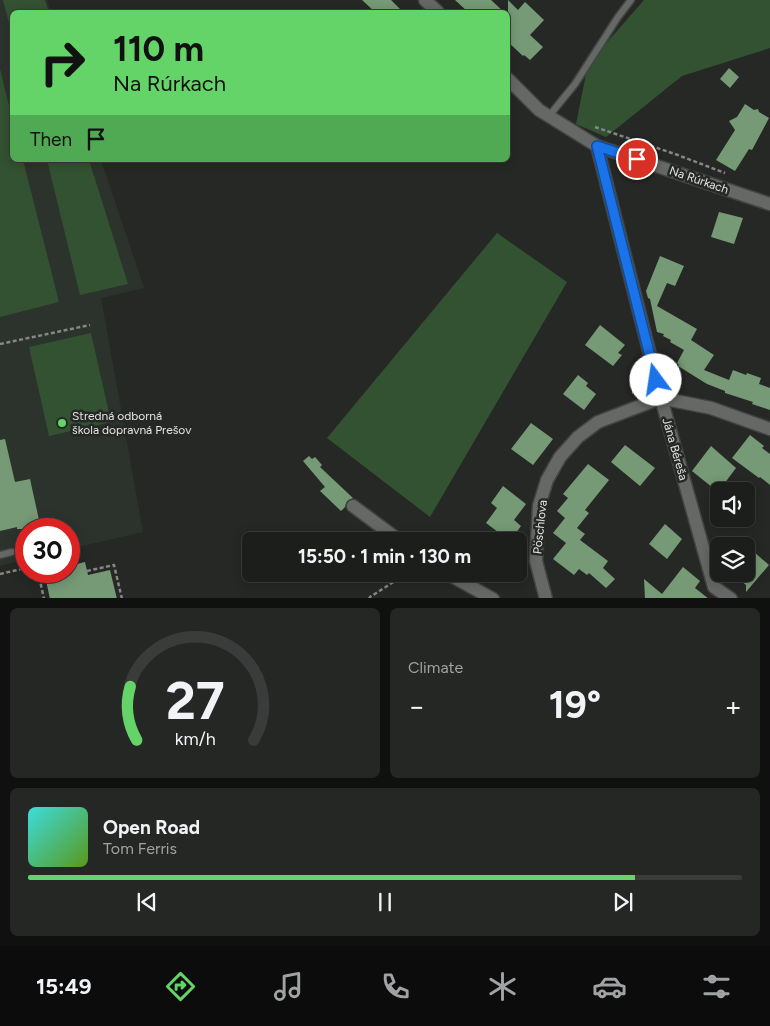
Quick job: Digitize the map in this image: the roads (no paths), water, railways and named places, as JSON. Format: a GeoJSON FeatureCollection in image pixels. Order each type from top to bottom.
{"type":"FeatureCollection","features":[{"type":"Feature","properties":{"kind":"street"},"geometry":{"type":"LineString","coordinates":[[425,0],[436,10]]}},
{"type":"Feature","properties":{"kind":"street","name":"Na Rúrkach"},"geometry":{"type":"LineString","coordinates":[[510,81],[539,110],[597,146],[770,204]]}},
{"type":"Feature","properties":{"kind":"street","name":"Jána Béreša"},"geometry":{"type":"LineString","coordinates":[[597,146],[661,398],[714,587],[731,598]]}},
{"type":"Feature","properties":{"kind":"street"},"geometry":{"type":"LineString","coordinates":[[661,398],[711,408],[770,429]]}},
{"type":"Feature","properties":{"kind":"street","name":"Pöschlova"},"geometry":{"type":"LineString","coordinates":[[546,598],[536,561],[539,506],[548,480],[560,457],[578,437],[598,422],[661,398]]}},
{"type":"Feature","properties":{"kind":"street"},"geometry":{"type":"LineString","coordinates":[[354,506],[388,532]]}},
{"type":"Feature","properties":{"kind":"street"},"geometry":{"type":"LineString","coordinates":[[463,582],[493,598]]}},
{"type":"Feature","properties":{"kind":"lane"},"geometry":{"type":"LineString","coordinates":[[549,116],[575,84],[631,0]]}},
{"type":"Feature","properties":{"kind":"lane"},"geometry":{"type":"LineString","coordinates":[[0,555],[12,552]]}},
{"type":"Feature","properties":{"kind":"place","name":"Stredná odborná škola dopravná Prešov"},"geometry":{"type":"Point","coordinates":[62,423]}}]}
